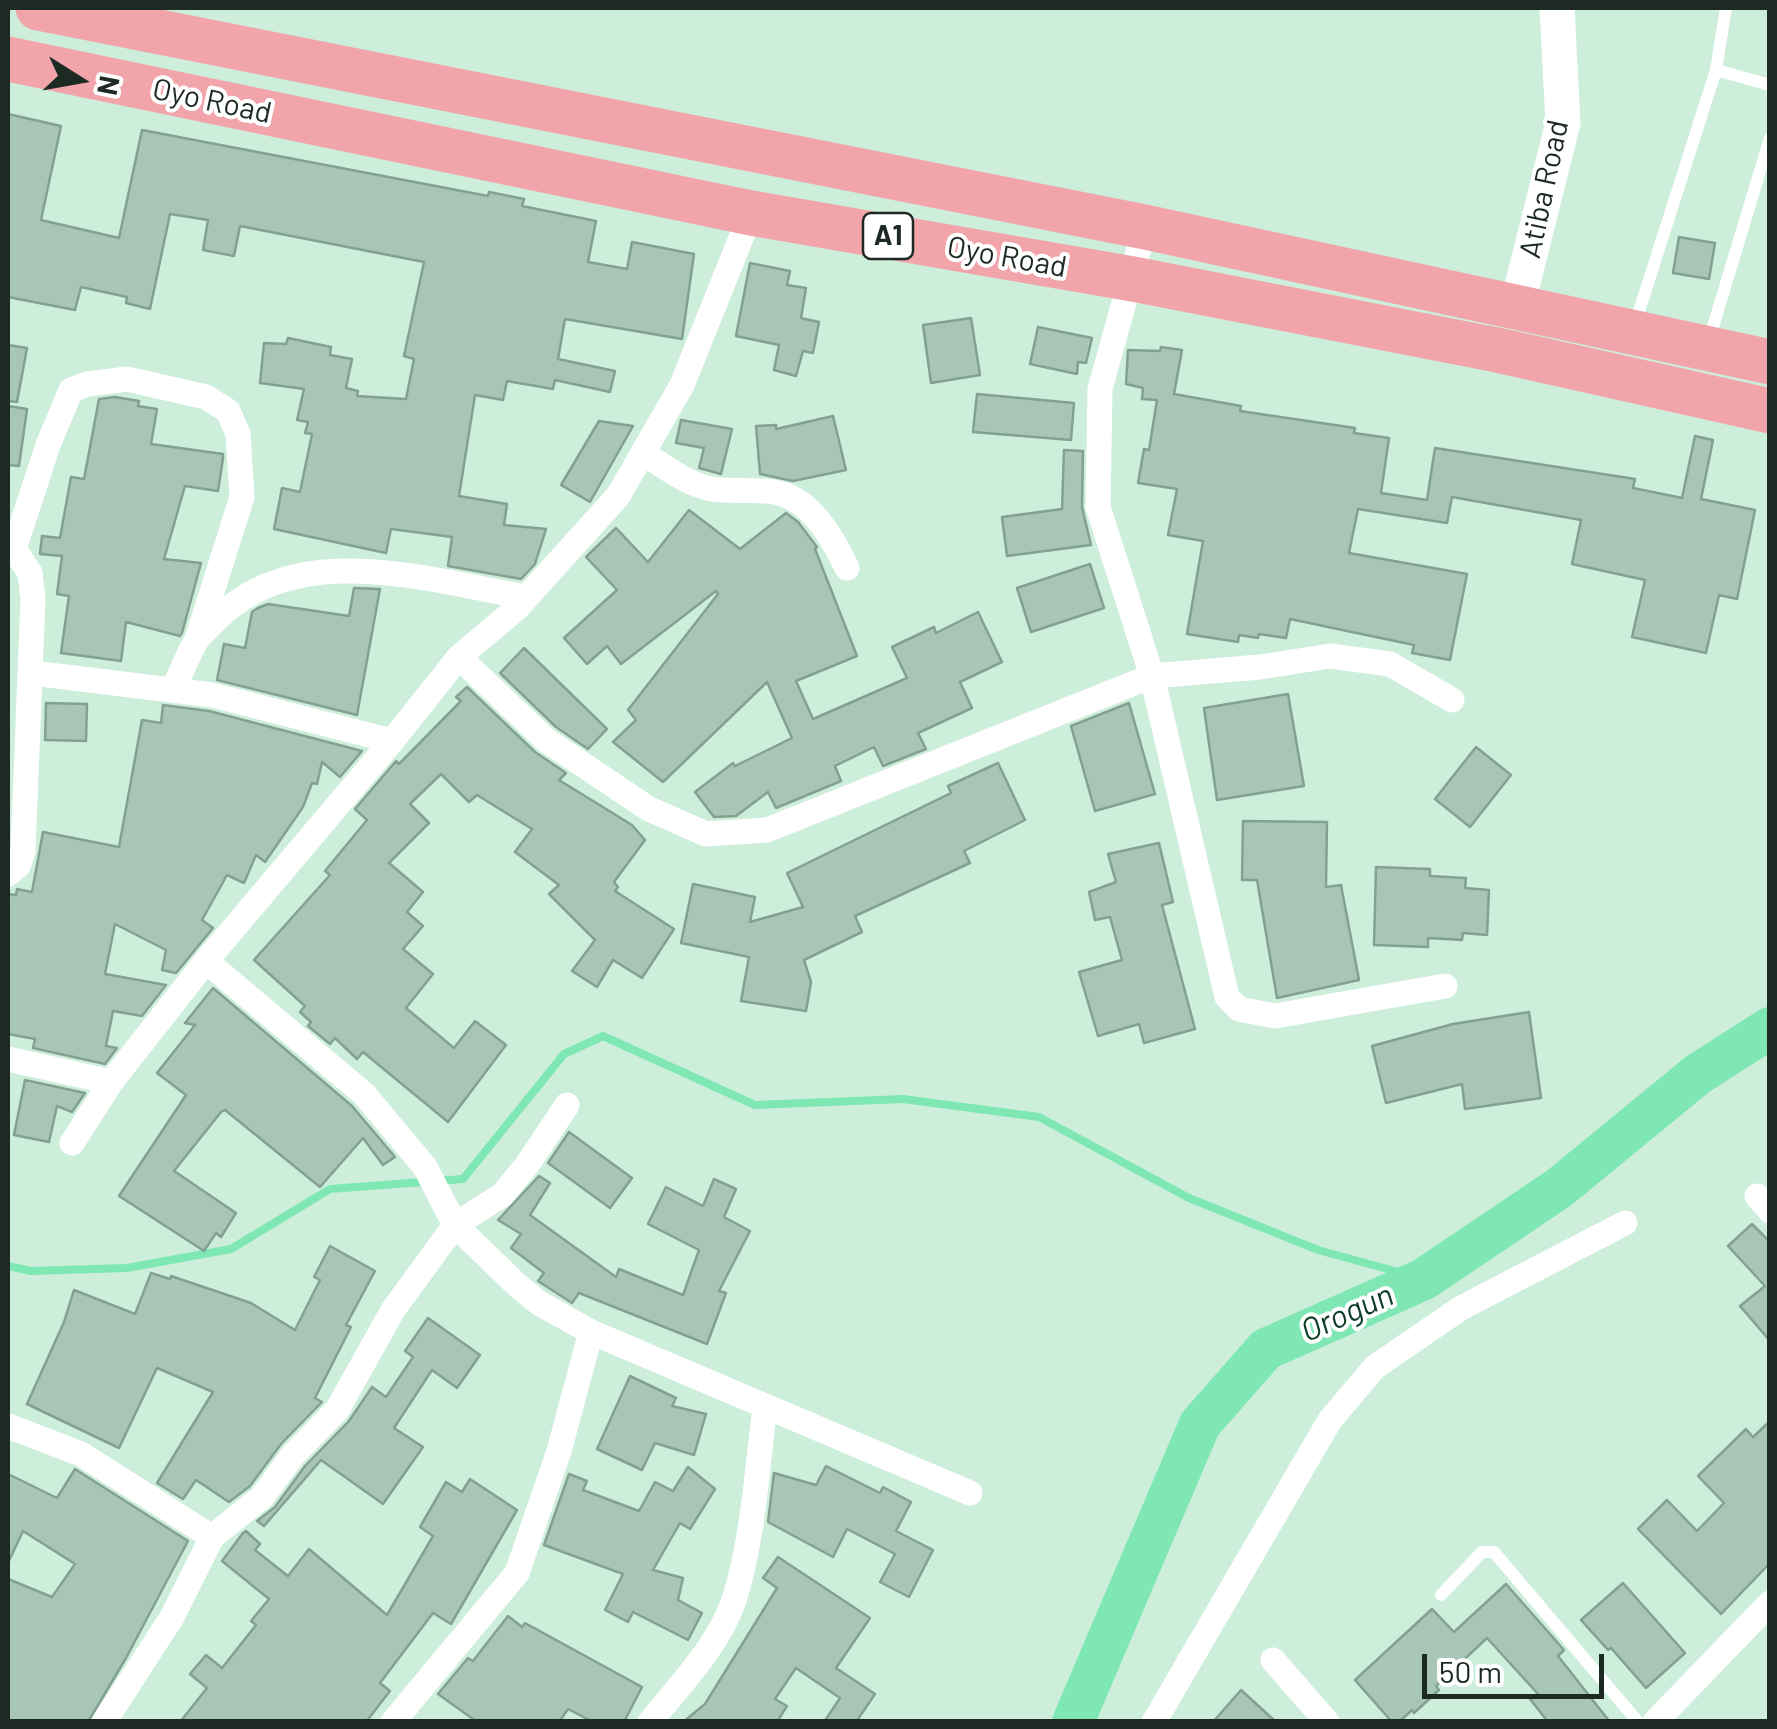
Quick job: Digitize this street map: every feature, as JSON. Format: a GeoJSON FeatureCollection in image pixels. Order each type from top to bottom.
{"type":"FeatureCollection","features":[{"type":"Feature","properties":{"kind":"highway","name":"Oyo Road"},"geometry":{"type":"LineString","coordinates":[[38,8],[1145,227],[1770,362]]}},
{"type":"Feature","properties":{"kind":"highway","name":"Oyo Road"},"geometry":{"type":"LineString","coordinates":[[8,59],[751,213],[1133,278],[1497,350],[1770,411]]}},
{"type":"Feature","properties":{"kind":"street","name":"Atiba Road"},"geometry":{"type":"LineString","coordinates":[[1516,310],[1563,124],[1557,8]]}},
{"type":"Feature","properties":{"kind":"street"},"geometry":{"type":"LineString","coordinates":[[72,1143],[110,1082],[206,961],[459,657],[526,597],[618,496],[682,385],[751,213]]}},
{"type":"Feature","properties":{"kind":"street"},"geometry":{"type":"LineString","coordinates":[[1145,227],[1100,389],[1098,507],[1152,676],[1227,996],[1240,1009],[1275,1016],[1445,986]]}},
{"type":"Feature","properties":{"kind":"street"},"geometry":{"type":"LineString","coordinates":[[8,874],[18,866],[23,851],[32,673],[30,572],[11,549],[71,390],[88,384],[127,379],[206,397],[228,411],[238,434],[242,498],[197,638],[172,690]]}},
{"type":"Feature","properties":{"kind":"street"},"geometry":{"type":"LineString","coordinates":[[643,453],[709,489],[771,492],[790,497],[824,529],[847,568]]}},
{"type":"Feature","properties":{"kind":"street"},"geometry":{"type":"LineString","coordinates":[[197,638],[232,604],[259,587],[310,573],[354,570],[526,597]]}},
{"type":"Feature","properties":{"kind":"street"},"geometry":{"type":"LineString","coordinates":[[459,657],[546,740],[650,809],[706,834],[767,830],[1152,676],[1260,667],[1330,656],[1390,664],[1452,700]]}},
{"type":"Feature","properties":{"kind":"street"},"geometry":{"type":"LineString","coordinates":[[32,673],[212,695],[392,741]]}},
{"type":"Feature","properties":{"kind":"street"},"geometry":{"type":"LineString","coordinates":[[206,961],[382,1114],[426,1167],[455,1225],[539,1303],[591,1332],[970,1493]]}},
{"type":"Feature","properties":{"kind":"street"},"geometry":{"type":"LineString","coordinates":[[8,1059],[110,1082]]}},
{"type":"Feature","properties":{"kind":"street"},"geometry":{"type":"LineString","coordinates":[[104,1722],[172,1616],[212,1537],[262,1497],[293,1455],[336,1410],[393,1310],[455,1225],[502,1195],[567,1106]]}},
{"type":"Feature","properties":{"kind":"street"},"geometry":{"type":"LineString","coordinates":[[1154,1722],[1330,1420],[1375,1368],[1461,1308],[1625,1224]]}},
{"type":"Feature","properties":{"kind":"street"},"geometry":{"type":"LineString","coordinates":[[393,1722],[517,1573],[560,1451],[591,1332]]}},
{"type":"Feature","properties":{"kind":"street"},"geometry":{"type":"LineString","coordinates":[[650,1722],[703,1656],[733,1603],[765,1407]]}},
{"type":"Feature","properties":{"kind":"street"},"geometry":{"type":"LineString","coordinates":[[8,1426],[80,1454],[212,1537]]}},
{"type":"Feature","properties":{"kind":"street"},"geometry":{"type":"LineString","coordinates":[[1656,1722],[1770,1602]]}},
{"type":"Feature","properties":{"kind":"street"},"geometry":{"type":"LineString","coordinates":[[1273,1660],[1327,1722]]}},
{"type":"Feature","properties":{"kind":"lane"},"geometry":{"type":"LineString","coordinates":[[1632,332],[1716,70],[1726,8]]}},
{"type":"Feature","properties":{"kind":"lane"},"geometry":{"type":"LineString","coordinates":[[1716,70],[1770,84]]}},
{"type":"Feature","properties":{"kind":"lane"},"geometry":{"type":"LineString","coordinates":[[1707,347],[1770,138]]}},
{"type":"Feature","properties":{"kind":"lane"},"geometry":{"type":"LineString","coordinates":[[1441,1595],[1482,1552],[1494,1552],[1638,1722]]}},
{"type":"Feature","properties":{"kind":"building"},"geometry":{"type":"Polygon","coordinates":[[[8,114],[61,126],[41,220],[119,238],[142,130],[488,196],[489,192],[524,199],[522,206],[596,221],[588,262],[627,269],[632,242],[694,254],[682,339],[565,319],[558,359],[615,371],[610,392],[555,380],[553,389],[507,381],[503,400],[475,395],[459,496],[507,504],[504,525],[546,529],[535,564],[521,579],[448,566],[452,537],[391,529],[386,553],[274,529],[282,488],[300,492],[312,434],[305,433],[308,422],[297,420],[304,389],[260,383],[264,343],[286,344],[288,338],[331,347],[330,355],[352,359],[346,388],[358,391],[357,396],[406,399],[414,359],[404,356],[424,262],[240,226],[234,256],[203,250],[208,220],[170,214],[150,309],[126,303],[127,297],[81,287],[75,310],[8,297],[8,114]]]}},
{"type":"Feature","properties":{"kind":"building"},"geometry":{"type":"Polygon","coordinates":[[[1679,237],[1715,243],[1709,279],[1673,273],[1679,237]]]}},
{"type":"Feature","properties":{"kind":"building"},"geometry":{"type":"Polygon","coordinates":[[[750,263],[790,271],[787,285],[806,288],[801,318],[819,322],[813,353],[803,351],[796,376],[774,370],[779,345],[736,336],[750,263]]]}},
{"type":"Feature","properties":{"kind":"building"},"geometry":{"type":"Polygon","coordinates":[[[971,318],[980,375],[931,383],[923,325],[971,318]]]}},
{"type":"Feature","properties":{"kind":"building"},"geometry":{"type":"Polygon","coordinates":[[[1038,327],[1092,338],[1086,363],[1078,362],[1077,374],[1030,364],[1038,327]]]}},
{"type":"Feature","properties":{"kind":"building"},"geometry":{"type":"Polygon","coordinates":[[[8,345],[27,348],[17,402],[8,401],[8,345]]]}},
{"type":"Feature","properties":{"kind":"building"},"geometry":{"type":"Polygon","coordinates":[[[1161,347],[1182,350],[1174,394],[1241,406],[1240,411],[1355,428],[1354,433],[1389,438],[1381,493],[1427,500],[1435,448],[1635,479],[1633,488],[1682,498],[1695,436],[1713,440],[1701,499],[1755,510],[1737,599],[1719,595],[1706,653],[1632,637],[1645,580],[1572,564],[1581,520],[1452,497],[1447,523],[1358,509],[1349,553],[1467,574],[1450,660],[1412,653],[1414,645],[1290,619],[1286,638],[1239,635],[1238,642],[1187,634],[1203,541],[1168,535],[1177,489],[1138,483],[1144,449],[1149,450],[1157,400],[1142,399],[1143,388],[1126,384],[1128,350],[1160,351],[1161,347]]]}},
{"type":"Feature","properties":{"kind":"building"},"geometry":{"type":"Polygon","coordinates":[[[977,394],[1074,403],[1071,440],[973,432],[977,394]]]}},
{"type":"Feature","properties":{"kind":"building"},"geometry":{"type":"Polygon","coordinates":[[[115,397],[157,409],[151,444],[223,454],[218,491],[185,486],[164,559],[201,563],[182,633],[180,636],[126,622],[121,661],[61,653],[69,596],[57,594],[62,556],[40,554],[42,536],[60,538],[71,477],[84,479],[99,399],[115,397]]]}},
{"type":"Feature","properties":{"kind":"building"},"geometry":{"type":"Polygon","coordinates":[[[8,406],[27,409],[19,466],[8,465],[8,406]]]}},
{"type":"Feature","properties":{"kind":"building"},"geometry":{"type":"Polygon","coordinates":[[[833,416],[846,470],[793,481],[760,474],[756,426],[776,425],[776,429],[833,416]]]}},
{"type":"Feature","properties":{"kind":"building"},"geometry":{"type":"Polygon","coordinates":[[[681,420],[732,429],[721,474],[699,468],[704,448],[676,443],[681,420]]]}},
{"type":"Feature","properties":{"kind":"building"},"geometry":{"type":"Polygon","coordinates":[[[599,421],[633,426],[590,502],[561,485],[599,421]]]}},
{"type":"Feature","properties":{"kind":"building"},"geometry":{"type":"Polygon","coordinates":[[[1064,450],[1083,451],[1082,507],[1091,545],[1007,556],[1002,517],[1062,509],[1064,450]]]}},
{"type":"Feature","properties":{"kind":"building"},"geometry":{"type":"Polygon","coordinates":[[[689,510],[740,549],[786,513],[817,547],[857,656],[796,681],[813,719],[907,678],[892,647],[934,627],[936,633],[978,612],[1002,662],[960,682],[972,708],[918,733],[926,749],[883,766],[874,747],[835,766],[841,781],[776,808],[768,792],[736,816],[714,817],[695,792],[733,763],[735,766],[792,738],[767,682],[663,782],[613,742],[636,720],[628,710],[718,594],[716,591],[621,664],[607,646],[587,664],[564,638],[617,590],[586,557],[616,528],[648,562],[689,510]]]}},
{"type":"Feature","properties":{"kind":"building"},"geometry":{"type":"Polygon","coordinates":[[[1090,564],[1104,608],[1031,632],[1017,588],[1090,564]]]}},
{"type":"Feature","properties":{"kind":"building"},"geometry":{"type":"Polygon","coordinates":[[[354,588],[380,589],[357,715],[217,680],[224,644],[245,648],[252,612],[268,604],[349,616],[354,588]]]}},
{"type":"Feature","properties":{"kind":"building"},"geometry":{"type":"Polygon","coordinates":[[[524,648],[607,729],[588,749],[556,727],[500,673],[524,648]]]}},
{"type":"Feature","properties":{"kind":"building"},"geometry":{"type":"Polygon","coordinates":[[[467,687],[535,752],[566,773],[559,780],[632,825],[645,840],[614,882],[618,887],[615,891],[674,929],[642,978],[613,960],[597,987],[572,971],[595,940],[549,894],[559,885],[515,852],[532,829],[477,795],[469,802],[441,774],[410,804],[429,823],[389,863],[423,892],[407,912],[423,926],[403,949],[433,974],[406,1008],[454,1048],[475,1021],[506,1045],[448,1122],[363,1052],[357,1059],[335,1038],[330,1044],[308,1026],[311,1022],[300,1012],[305,1006],[254,960],[330,875],[325,871],[367,820],[355,809],[396,761],[399,764],[461,701],[456,697],[467,687]]]}},
{"type":"Feature","properties":{"kind":"building"},"geometry":{"type":"Polygon","coordinates":[[[1288,694],[1304,786],[1217,800],[1204,708],[1288,694]]]}},
{"type":"Feature","properties":{"kind":"building"},"geometry":{"type":"Polygon","coordinates":[[[46,703],[87,704],[86,741],[45,740],[46,703]]]}},
{"type":"Feature","properties":{"kind":"building"},"geometry":{"type":"Polygon","coordinates":[[[1129,703],[1155,794],[1095,811],[1071,726],[1129,703]]]}},
{"type":"Feature","properties":{"kind":"building"},"geometry":{"type":"Polygon","coordinates":[[[163,705],[209,711],[362,751],[340,777],[322,762],[317,784],[312,783],[303,807],[265,862],[256,855],[244,883],[227,875],[202,920],[213,928],[176,973],[162,970],[166,950],[115,924],[105,974],[166,985],[142,1016],[113,1011],[106,1046],[117,1048],[105,1064],[33,1048],[35,1039],[8,1034],[8,894],[16,895],[17,889],[32,892],[43,832],[119,847],[142,720],[161,723],[163,705]]]}},
{"type":"Feature","properties":{"kind":"building"},"geometry":{"type":"Polygon","coordinates":[[[1476,747],[1511,775],[1470,827],[1435,799],[1476,747]]]}},
{"type":"Feature","properties":{"kind":"building"},"geometry":{"type":"Polygon","coordinates":[[[998,763],[1025,820],[964,851],[970,863],[855,916],[862,932],[804,960],[811,982],[806,1011],[741,1001],[749,957],[681,943],[693,884],[755,897],[750,922],[803,907],[787,873],[951,793],[948,786],[998,763]]]}},
{"type":"Feature","properties":{"kind":"building"},"geometry":{"type":"Polygon","coordinates":[[[1243,821],[1327,822],[1326,887],[1341,885],[1359,980],[1277,998],[1257,880],[1242,880],[1243,821]]]}},
{"type":"Feature","properties":{"kind":"building"},"geometry":{"type":"Polygon","coordinates":[[[1159,843],[1173,902],[1162,905],[1195,1029],[1144,1043],[1139,1024],[1098,1036],[1079,972],[1122,960],[1110,917],[1095,920],[1089,892],[1116,882],[1108,854],[1159,843]]]}},
{"type":"Feature","properties":{"kind":"building"},"geometry":{"type":"Polygon","coordinates":[[[1376,867],[1430,869],[1430,876],[1466,878],[1465,888],[1489,890],[1487,935],[1463,933],[1462,940],[1428,938],[1428,947],[1374,945],[1376,867]]]}},
{"type":"Feature","properties":{"kind":"building"},"geometry":{"type":"Polygon","coordinates":[[[213,988],[352,1106],[395,1157],[383,1165],[363,1138],[320,1187],[225,1110],[174,1171],[236,1213],[221,1237],[216,1233],[204,1251],[119,1196],[186,1095],[157,1073],[195,1025],[185,1023],[213,988]]]}},
{"type":"Feature","properties":{"kind":"building"},"geometry":{"type":"Polygon","coordinates":[[[1529,1012],[1541,1098],[1465,1109],[1462,1084],[1386,1103],[1372,1046],[1453,1024],[1529,1012]]]}},
{"type":"Feature","properties":{"kind":"building"},"geometry":{"type":"Polygon","coordinates":[[[25,1080],[85,1093],[72,1112],[57,1106],[49,1142],[14,1135],[25,1080]]]}},
{"type":"Feature","properties":{"kind":"building"},"geometry":{"type":"Polygon","coordinates":[[[569,1132],[632,1178],[610,1208],[548,1163],[569,1132]]]}},
{"type":"Feature","properties":{"kind":"building"},"geometry":{"type":"Polygon","coordinates":[[[539,1176],[550,1183],[530,1215],[616,1277],[619,1269],[683,1295],[699,1250],[648,1224],[666,1187],[703,1206],[714,1179],[736,1189],[724,1217],[750,1231],[719,1291],[726,1293],[707,1344],[579,1293],[572,1303],[538,1281],[544,1273],[511,1248],[521,1234],[498,1220],[539,1176]]]}},
{"type":"Feature","properties":{"kind":"building"},"geometry":{"type":"Polygon","coordinates":[[[1752,1224],[1770,1242],[1770,1341],[1740,1306],[1765,1286],[1728,1246],[1752,1224]]]}},
{"type":"Feature","properties":{"kind":"building"},"geometry":{"type":"Polygon","coordinates":[[[330,1246],[375,1271],[346,1325],[351,1327],[315,1398],[322,1402],[281,1444],[250,1486],[229,1502],[196,1480],[183,1499],[157,1483],[213,1392],[157,1368],[119,1448],[27,1404],[74,1290],[135,1314],[151,1273],[170,1279],[171,1276],[251,1303],[295,1330],[320,1280],[314,1277],[330,1246]]]}},
{"type":"Feature","properties":{"kind":"building"},"geometry":{"type":"Polygon","coordinates":[[[428,1318],[480,1355],[457,1388],[432,1370],[394,1428],[423,1447],[383,1504],[321,1460],[264,1526],[257,1521],[275,1507],[305,1466],[349,1421],[372,1387],[386,1397],[413,1357],[405,1351],[428,1318]]]}},
{"type":"Feature","properties":{"kind":"building"},"geometry":{"type":"Polygon","coordinates":[[[630,1376],[676,1398],[672,1406],[706,1414],[694,1455],[655,1443],[642,1470],[597,1449],[630,1376]]]}},
{"type":"Feature","properties":{"kind":"building"},"geometry":{"type":"Polygon","coordinates":[[[1770,1421],[1770,1563],[1721,1614],[1638,1529],[1667,1500],[1697,1531],[1724,1503],[1698,1476],[1746,1429],[1753,1437],[1770,1421]]]}},
{"type":"Feature","properties":{"kind":"building"},"geometry":{"type":"Polygon","coordinates":[[[826,1466],[880,1493],[883,1487],[911,1502],[896,1531],[933,1550],[909,1597],[880,1582],[895,1554],[847,1529],[833,1557],[768,1522],[774,1473],[816,1485],[826,1466]]]}},
{"type":"Feature","properties":{"kind":"building"},"geometry":{"type":"Polygon","coordinates":[[[688,1467],[715,1489],[690,1529],[680,1523],[653,1570],[683,1578],[678,1600],[702,1613],[688,1640],[633,1612],[628,1622],[605,1610],[623,1574],[544,1545],[569,1474],[587,1481],[583,1490],[639,1511],[655,1482],[673,1491],[688,1467]]]}},
{"type":"Feature","properties":{"kind":"building"},"geometry":{"type":"Polygon","coordinates":[[[75,1469],[188,1541],[88,1722],[8,1722],[8,1579],[52,1597],[75,1564],[23,1531],[8,1563],[8,1474],[57,1498],[75,1469]]]}},
{"type":"Feature","properties":{"kind":"building"},"geometry":{"type":"Polygon","coordinates":[[[470,1479],[517,1510],[451,1624],[433,1613],[380,1683],[390,1691],[366,1722],[180,1722],[207,1688],[190,1674],[206,1655],[222,1668],[256,1625],[251,1621],[269,1599],[222,1561],[243,1533],[246,1531],[260,1544],[255,1550],[288,1576],[309,1549],[387,1615],[433,1536],[420,1527],[446,1482],[462,1492],[470,1479]]]}},
{"type":"Feature","properties":{"kind":"building"},"geometry":{"type":"Polygon","coordinates":[[[778,1557],[870,1618],[836,1668],[875,1694],[856,1722],[824,1722],[840,1698],[796,1668],[775,1699],[787,1706],[777,1722],[683,1722],[705,1704],[777,1588],[763,1578],[778,1557]]]}},
{"type":"Feature","properties":{"kind":"building"},"geometry":{"type":"Polygon","coordinates":[[[1623,1583],[1685,1653],[1646,1688],[1581,1620],[1623,1583]]]}},
{"type":"Feature","properties":{"kind":"building"},"geometry":{"type":"Polygon","coordinates":[[[1506,1584],[1564,1650],[1558,1656],[1610,1722],[1548,1722],[1530,1699],[1538,1694],[1487,1638],[1436,1686],[1439,1690],[1414,1713],[1412,1710],[1399,1722],[1392,1722],[1355,1680],[1432,1609],[1454,1632],[1506,1584]]]}},
{"type":"Feature","properties":{"kind":"building"},"geometry":{"type":"Polygon","coordinates":[[[508,1616],[522,1627],[525,1623],[642,1687],[624,1722],[593,1722],[568,1709],[559,1722],[477,1722],[438,1694],[468,1658],[473,1661],[508,1616]]]}},
{"type":"Feature","properties":{"kind":"building"},"geometry":{"type":"Polygon","coordinates":[[[1241,1690],[1276,1722],[1213,1722],[1241,1690]]]}},
{"type":"Feature","properties":{"kind":"waterway","name":"Orogun"},"geometry":{"type":"LineString","coordinates":[[1073,1722],[1200,1424],[1266,1349],[1424,1279],[1559,1188],[1698,1074],[1770,1028]]}},
{"type":"Feature","properties":{"kind":"waterway"},"geometry":{"type":"LineString","coordinates":[[8,1266],[31,1271],[127,1268],[231,1249],[330,1189],[463,1179],[564,1054],[603,1036],[755,1105],[903,1099],[1039,1117],[1189,1198],[1318,1250],[1424,1279]]}}]}
